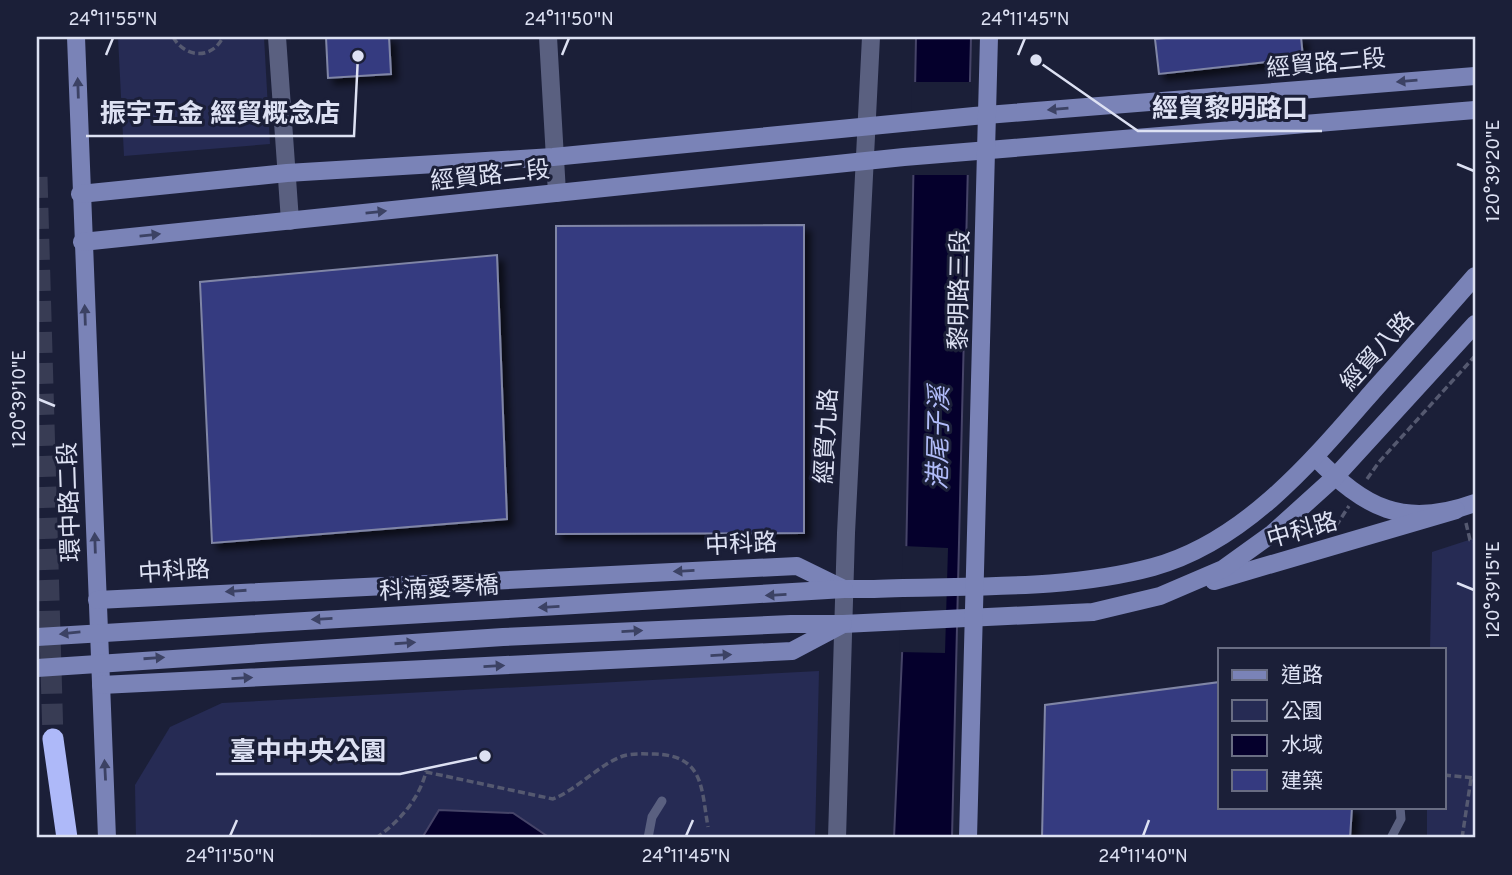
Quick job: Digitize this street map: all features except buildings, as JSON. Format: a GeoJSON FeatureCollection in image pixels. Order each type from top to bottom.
{"type":"FeatureCollection","features":[{"type":"Feature","properties":{"kind":"highway"},"geometry":{"type":"LineString","coordinates":[[56,838],[52,739],[67,838]]}},
{"type":"Feature","properties":{"kind":"street","name":"環中路二段"},"geometry":{"type":"LineString","coordinates":[[76,37],[107,838]]}},
{"type":"Feature","properties":{"kind":"street"},"geometry":{"type":"LineString","coordinates":[[277,37],[290,221]]}},
{"type":"Feature","properties":{"kind":"street"},"geometry":{"type":"LineString","coordinates":[[548,37],[557,193]]}},
{"type":"Feature","properties":{"kind":"street","name":"經貿九路"},"geometry":{"type":"LineString","coordinates":[[837,838],[844,589],[871,37]]}},
{"type":"Feature","properties":{"kind":"street","name":"黎明路三段"},"geometry":{"type":"LineString","coordinates":[[968,838],[984,300],[979,116],[989,37]]}},
{"type":"Feature","properties":{"kind":"street","name":"經貿路二段"},"geometry":{"type":"LineString","coordinates":[[80,194],[287,173],[553,157],[979,116],[1475,76]]}},
{"type":"Feature","properties":{"kind":"street"},"geometry":{"type":"LineString","coordinates":[[980,150],[1475,110]]}},
{"type":"Feature","properties":{"kind":"street","name":"經貿路二段"},"geometry":{"type":"LineString","coordinates":[[82,242],[980,150]]}},
{"type":"Feature","properties":{"kind":"street","name":"經貿八路"},"geometry":{"type":"LineString","coordinates":[[1315,457],[1475,276]]}},
{"type":"Feature","properties":{"kind":"street"},"geometry":{"type":"LineString","coordinates":[[1335,477],[1475,324]]}},
{"type":"Feature","properties":{"kind":"street","name":"中科路"},"geometry":{"type":"LineString","coordinates":[[97,600],[797,566],[844,589],[1090,580],[1155,566],[1212,542],[1270,499],[1315,457],[1356,496],[1384,509],[1460,516]]}},
{"type":"Feature","properties":{"kind":"street","name":"中科路"},"geometry":{"type":"LineString","coordinates":[[1160,596],[1223,569],[1273,533],[1335,477]]}},
{"type":"Feature","properties":{"kind":"street","name":"中科路"},"geometry":{"type":"LineString","coordinates":[[101,685],[792,651],[843,624],[974,620],[1093,612],[1460,516],[1475,503]]}},
{"type":"Feature","properties":{"kind":"street","name":"科湳愛琴橋"},"geometry":{"type":"LineString","coordinates":[[37,637],[844,589]]}},
{"type":"Feature","properties":{"kind":"street"},"geometry":{"type":"LineString","coordinates":[[37,668],[503,637],[843,624]]}},
{"type":"Feature","properties":{"kind":"lane"},"geometry":{"type":"LineString","coordinates":[[648,838],[652,817],[662,801]]}},
{"type":"Feature","properties":{"kind":"lane"},"geometry":{"type":"LineString","coordinates":[[1391,838],[1401,819],[1400,808]]}},
{"type":"Feature","properties":{"kind":"path"},"geometry":{"type":"LineString","coordinates":[[173,37],[184,50],[201,54],[216,48],[223,37]]}},
{"type":"Feature","properties":{"kind":"path"},"geometry":{"type":"LineString","coordinates":[[1379,462],[1475,356]]}},
{"type":"Feature","properties":{"kind":"path"},"geometry":{"type":"LineString","coordinates":[[1460,516],[1470,540],[1475,542]]}},
{"type":"Feature","properties":{"kind":"path"},"geometry":{"type":"LineString","coordinates":[[376,838],[393,827],[422,789],[426,772],[553,799],[570,792],[623,756],[649,754],[676,755],[684,759],[699,780],[708,827]]}},
{"type":"Feature","properties":{"kind":"path"},"geometry":{"type":"LineString","coordinates":[[1446,775],[1473,779],[1462,838]]}},
{"type":"Feature","properties":{"kind":"green space"},"geometry":{"type":"Polygon","coordinates":[[[118,37],[264,37],[270,144],[124,156],[118,37]]]}},
{"type":"Feature","properties":{"kind":"green space"},"geometry":{"type":"Polygon","coordinates":[[[1475,538],[1475,838],[1427,838],[1427,808],[1446,808],[1446,648],[1430,648],[1432,552],[1475,538]]]}},
{"type":"Feature","properties":{"kind":"green space"},"geometry":{"type":"Polygon","coordinates":[[[819,671],[815,838],[136,838],[135,785],[170,727],[222,703],[819,671]]]}},
{"type":"Feature","properties":{"kind":"water","name":"港尾子溪"},"geometry":{"type":"Polygon","coordinates":[[[916,37],[971,37],[952,838],[894,838],[906,565],[916,37]]]}},
{"type":"Feature","properties":{"kind":"water"},"geometry":{"type":"Polygon","coordinates":[[[439,810],[513,813],[550,838],[422,838],[439,810]]]}},
{"type":"Feature","properties":{"kind":"pier"},"geometry":{"type":"Polygon","coordinates":[[[912,82],[972,82],[971,175],[910,175],[912,82]]]}},
{"type":"Feature","properties":{"kind":"pier"},"geometry":{"type":"Polygon","coordinates":[[[903,546],[948,548],[945,653],[899,652],[903,546]]]}},
{"type":"Feature","properties":{"kind":"tunnel"},"geometry":{"type":"LineString","coordinates":[[37,177],[53,739]]}},
{"type":"Feature","properties":{"kind":"place","name":"振宇五金 經貿概念店"},"geometry":{"type":"Point","coordinates":[358,56]}},
{"type":"Feature","properties":{"kind":"place","name":"經貿黎明路口"},"geometry":{"type":"Point","coordinates":[1036,60]}},
{"type":"Feature","properties":{"kind":"place","name":"臺中中央公園"},"geometry":{"type":"Point","coordinates":[485,756]}}]}
